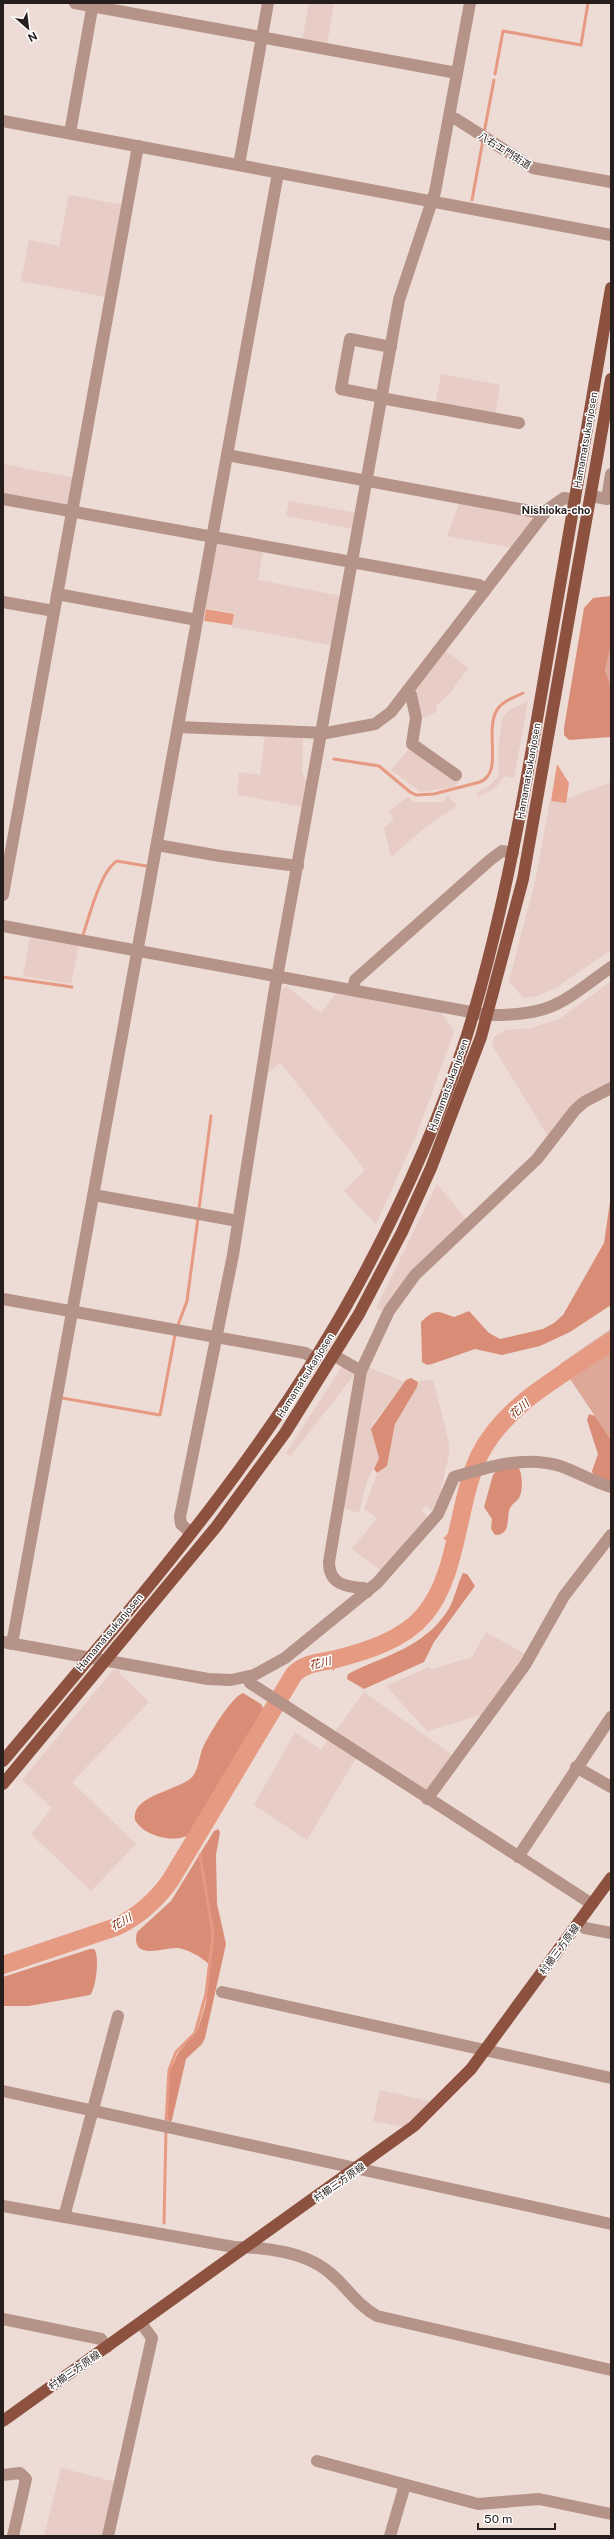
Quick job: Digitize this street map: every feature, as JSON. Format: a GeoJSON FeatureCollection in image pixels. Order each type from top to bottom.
{"type":"FeatureCollection","features":[{"type":"Feature","properties":{"kind":"main road","name":"Hamamatsukanjosen"},"geometry":{"type":"LineString","coordinates":[[3,1761],[191,1533],[256,1450],[315,1359],[361,1280],[408,1183],[452,1077],[473,1012],[513,853],[611,288]]}},
{"type":"Feature","properties":{"kind":"main road","name":"Hamamatsukanjosen"},"geometry":{"type":"LineString","coordinates":[[3,1784],[244,1490],[285,1433],[335,1356],[381,1273],[422,1189],[466,1082],[487,1015],[526,862],[611,379]]}},
{"type":"Feature","properties":{"kind":"main road","name":"村櫛三方原線"},"geometry":{"type":"LineString","coordinates":[[3,2421],[358,2168],[426,2116],[460,2081],[485,2050],[611,1878]]}},
{"type":"Feature","properties":{"kind":"street"},"geometry":{"type":"LineString","coordinates":[[75,3],[93,5],[457,73]]}},
{"type":"Feature","properties":{"kind":"street"},"geometry":{"type":"LineString","coordinates":[[239,165],[268,3]]}},
{"type":"Feature","properties":{"kind":"street"},"geometry":{"type":"LineString","coordinates":[[191,1533],[181,1524],[180,1517],[238,1221],[278,976],[366,480],[404,280],[432,202],[470,3]]}},
{"type":"Feature","properties":{"kind":"street"},"geometry":{"type":"LineString","coordinates":[[70,133],[93,5]]}},
{"type":"Feature","properties":{"kind":"street","name":"八右エ門街道"},"geometry":{"type":"LineString","coordinates":[[449,118],[456,119],[533,168],[611,182]]}},
{"type":"Feature","properties":{"kind":"street"},"geometry":{"type":"LineString","coordinates":[[3,121],[611,235]]}},
{"type":"Feature","properties":{"kind":"street"},"geometry":{"type":"LineString","coordinates":[[3,895],[138,146]]}},
{"type":"Feature","properties":{"kind":"street"},"geometry":{"type":"LineString","coordinates":[[278,172],[94,1195],[8,1643],[208,1679],[231,1680],[248,1677],[265,1671],[285,1658],[368,1592],[434,1519],[444,1504],[454,1477],[517,1462],[549,1463],[611,1487]]}},
{"type":"Feature","properties":{"kind":"street"},"geometry":{"type":"LineString","coordinates":[[391,347],[350,339],[340,389],[519,423]]}},
{"type":"Feature","properties":{"kind":"street"},"geometry":{"type":"LineString","coordinates":[[227,455],[536,512],[542,516]]}},
{"type":"Feature","properties":{"kind":"street"},"geometry":{"type":"LineString","coordinates":[[591,496],[607,499],[611,474]]}},
{"type":"Feature","properties":{"kind":"street"},"geometry":{"type":"LineString","coordinates":[[178,727],[322,733],[375,724],[391,712],[542,516],[564,498],[575,500]]}},
{"type":"Feature","properties":{"kind":"street"},"geometry":{"type":"LineString","coordinates":[[3,499],[479,586],[485,590]]}},
{"type":"Feature","properties":{"kind":"street"},"geometry":{"type":"LineString","coordinates":[[57,594],[198,620]]}},
{"type":"Feature","properties":{"kind":"street"},"geometry":{"type":"LineString","coordinates":[[3,602],[54,611]]}},
{"type":"Feature","properties":{"kind":"street"},"geometry":{"type":"LineString","coordinates":[[407,691],[411,694],[416,718],[412,744],[456,775]]}},
{"type":"Feature","properties":{"kind":"street"},"geometry":{"type":"LineString","coordinates":[[157,845],[220,856],[298,866]]}},
{"type":"Feature","properties":{"kind":"street"},"geometry":{"type":"LineString","coordinates":[[353,990],[355,980],[490,860],[502,851],[513,853]]}},
{"type":"Feature","properties":{"kind":"street"},"geometry":{"type":"LineString","coordinates":[[3,926],[487,1015],[529,1014],[553,1007],[565,1001],[611,967]]}},
{"type":"Feature","properties":{"kind":"street"},"geometry":{"type":"LineString","coordinates":[[368,1592],[364,1588],[342,1585],[332,1576],[330,1569],[361,1371],[389,1310],[415,1275],[537,1159],[575,1110],[589,1099],[611,1088]]}},
{"type":"Feature","properties":{"kind":"street"},"geometry":{"type":"LineString","coordinates":[[94,1195],[238,1221]]}},
{"type":"Feature","properties":{"kind":"street"},"geometry":{"type":"LineString","coordinates":[[3,1299],[306,1353],[315,1359]]}},
{"type":"Feature","properties":{"kind":"street"},"geometry":{"type":"LineString","coordinates":[[335,1356],[361,1371]]}},
{"type":"Feature","properties":{"kind":"street"},"geometry":{"type":"LineString","coordinates":[[427,1799],[525,1665],[562,1600],[611,1535]]}},
{"type":"Feature","properties":{"kind":"street"},"geometry":{"type":"LineString","coordinates":[[248,1677],[250,1683],[295,1713],[592,1904]]}},
{"type":"Feature","properties":{"kind":"street"},"geometry":{"type":"LineString","coordinates":[[518,1857],[576,1767],[611,1717]]}},
{"type":"Feature","properties":{"kind":"street"},"geometry":{"type":"LineString","coordinates":[[576,1767],[611,1787]]}},
{"type":"Feature","properties":{"kind":"street"},"geometry":{"type":"LineString","coordinates":[[578,1923],[585,1928],[611,1933]]}},
{"type":"Feature","properties":{"kind":"street"},"geometry":{"type":"LineString","coordinates":[[222,1992],[611,2078]]}},
{"type":"Feature","properties":{"kind":"street"},"geometry":{"type":"LineString","coordinates":[[64,2217],[118,2016]]}},
{"type":"Feature","properties":{"kind":"street"},"geometry":{"type":"LineString","coordinates":[[3,2090],[611,2224]]}},
{"type":"Feature","properties":{"kind":"street"},"geometry":{"type":"LineString","coordinates":[[3,2206],[234,2247],[260,2247],[314,2262],[331,2273],[366,2310],[389,2320],[611,2370]]}},
{"type":"Feature","properties":{"kind":"street"},"geometry":{"type":"LineString","coordinates":[[3,2319],[101,2339],[107,2347]]}},
{"type":"Feature","properties":{"kind":"street"},"geometry":{"type":"LineString","coordinates":[[108,2536],[152,2338],[141,2323]]}},
{"type":"Feature","properties":{"kind":"street"},"geometry":{"type":"LineString","coordinates":[[317,2461],[478,2504],[538,2498],[611,2514]]}},
{"type":"Feature","properties":{"kind":"street"},"geometry":{"type":"LineString","coordinates":[[3,2475],[20,2473],[26,2479],[13,2536]]}},
{"type":"Feature","properties":{"kind":"street"},"geometry":{"type":"LineString","coordinates":[[390,2536],[405,2485]]}},
{"type":"Feature","properties":{"kind":"shaded area"},"geometry":{"type":"Polygon","coordinates":[[[309,3],[334,3],[327,45],[302,41],[309,3]]]}},
{"type":"Feature","properties":{"kind":"shaded area"},"geometry":{"type":"Polygon","coordinates":[[[69,195],[124,205],[107,297],[21,281],[29,240],[59,246],[69,195]]]}},
{"type":"Feature","properties":{"kind":"shaded area"},"geometry":{"type":"Polygon","coordinates":[[[441,374],[500,385],[495,416],[435,405],[441,374]]]}},
{"type":"Feature","properties":{"kind":"shaded area"},"geometry":{"type":"Polygon","coordinates":[[[3,464],[75,478],[70,504],[66,507],[3,495],[3,464]]]}},
{"type":"Feature","properties":{"kind":"shaded area"},"geometry":{"type":"Polygon","coordinates":[[[289,501],[357,513],[354,529],[286,516],[289,501]]]}},
{"type":"Feature","properties":{"kind":"shaded area"},"geometry":{"type":"Polygon","coordinates":[[[460,501],[535,515],[513,548],[447,536],[460,501]]]}},
{"type":"Feature","properties":{"kind":"shaded area"},"geometry":{"type":"Polygon","coordinates":[[[220,543],[263,550],[258,580],[342,596],[331,645],[232,627],[234,613],[205,608],[216,545],[220,543]]]}},
{"type":"Feature","properties":{"kind":"shaded area"},"geometry":{"type":"Polygon","coordinates":[[[611,596],[611,645],[605,670],[611,686],[611,737],[569,740],[564,735],[564,728],[584,608],[593,598],[611,596]]]}},
{"type":"Feature","properties":{"kind":"shaded area"},"geometry":{"type":"Polygon","coordinates":[[[206,609],[234,614],[232,625],[204,621],[206,609]]]}},
{"type":"Feature","properties":{"kind":"shaded area"},"geometry":{"type":"Polygon","coordinates":[[[611,645],[611,686],[605,670],[611,645]]]}},
{"type":"Feature","properties":{"kind":"shaded area"},"geometry":{"type":"Polygon","coordinates":[[[444,649],[468,668],[450,693],[437,705],[436,712],[420,719],[413,689],[444,649]]]}},
{"type":"Feature","properties":{"kind":"shaded area"},"geometry":{"type":"Polygon","coordinates":[[[528,701],[514,778],[505,776],[495,788],[478,797],[476,793],[489,786],[499,775],[498,748],[503,717],[509,710],[528,701]]]}},
{"type":"Feature","properties":{"kind":"shaded area"},"geometry":{"type":"Polygon","coordinates":[[[265,735],[303,736],[302,772],[308,785],[304,807],[237,795],[239,772],[260,775],[265,735]]]}},
{"type":"Feature","properties":{"kind":"shaded area"},"geometry":{"type":"Polygon","coordinates":[[[411,747],[459,781],[455,787],[421,792],[391,770],[411,747]]]}},
{"type":"Feature","properties":{"kind":"shaded area"},"geometry":{"type":"Polygon","coordinates":[[[557,764],[569,783],[566,803],[551,801],[557,764]]]}},
{"type":"Feature","properties":{"kind":"shaded area"},"geometry":{"type":"Polygon","coordinates":[[[611,782],[611,950],[557,987],[537,996],[523,998],[509,981],[535,882],[550,801],[566,803],[566,799],[611,782]]]}},
{"type":"Feature","properties":{"kind":"shaded area"},"geometry":{"type":"Polygon","coordinates":[[[408,796],[413,802],[442,802],[448,796],[457,806],[428,825],[391,857],[384,828],[394,819],[389,812],[408,796]]]}},
{"type":"Feature","properties":{"kind":"shaded area"},"geometry":{"type":"Polygon","coordinates":[[[30,937],[79,945],[71,984],[23,976],[30,937]]]}},
{"type":"Feature","properties":{"kind":"shaded area"},"geometry":{"type":"Polygon","coordinates":[[[611,981],[611,1084],[549,1138],[492,1045],[494,1037],[506,1030],[531,1028],[559,1019],[611,981]]]}},
{"type":"Feature","properties":{"kind":"shaded area"},"geometry":{"type":"Polygon","coordinates":[[[286,986],[321,1013],[337,992],[441,1012],[454,1032],[416,1136],[376,1224],[344,1191],[365,1170],[280,1062],[265,1076],[277,996],[286,986]]]}},
{"type":"Feature","properties":{"kind":"shaded area"},"geometry":{"type":"Polygon","coordinates":[[[437,1184],[467,1220],[384,1312],[376,1308],[437,1184]]]}},
{"type":"Feature","properties":{"kind":"shaded area"},"geometry":{"type":"Polygon","coordinates":[[[611,1195],[611,1305],[570,1332],[540,1346],[502,1355],[475,1349],[432,1364],[427,1365],[422,1362],[421,1322],[430,1314],[440,1312],[454,1317],[469,1311],[489,1333],[500,1339],[543,1329],[554,1323],[563,1315],[604,1243],[611,1195]]]}},
{"type":"Feature","properties":{"kind":"shaded area"},"geometry":{"type":"Polygon","coordinates":[[[611,1329],[611,1440],[560,1364],[611,1329]]]}},
{"type":"Feature","properties":{"kind":"shaded area"},"geometry":{"type":"Polygon","coordinates":[[[598,1348],[601,1351],[587,1369],[583,1366],[578,1356],[598,1348]]]}},
{"type":"Feature","properties":{"kind":"shaded area"},"geometry":{"type":"Polygon","coordinates":[[[343,1365],[353,1371],[354,1375],[290,1457],[286,1453],[343,1365]]]}},
{"type":"Feature","properties":{"kind":"shaded area"},"geometry":{"type":"Polygon","coordinates":[[[367,1367],[405,1382],[373,1424],[379,1458],[367,1481],[359,1513],[343,1508],[367,1367]]]}},
{"type":"Feature","properties":{"kind":"shaded area"},"geometry":{"type":"Polygon","coordinates":[[[411,1378],[418,1382],[417,1387],[395,1424],[387,1466],[377,1473],[374,1469],[379,1458],[371,1429],[406,1380],[411,1378]]]}},
{"type":"Feature","properties":{"kind":"shaded area"},"geometry":{"type":"Polygon","coordinates":[[[433,1380],[449,1443],[449,1455],[441,1488],[443,1490],[433,1512],[426,1505],[421,1510],[428,1517],[381,1571],[352,1549],[377,1518],[364,1509],[377,1474],[387,1466],[395,1424],[420,1381],[433,1380]]]}},
{"type":"Feature","properties":{"kind":"shaded area"},"geometry":{"type":"Polygon","coordinates":[[[589,1414],[595,1416],[611,1440],[611,1482],[593,1474],[592,1471],[598,1454],[587,1420],[589,1414]]]}},
{"type":"Feature","properties":{"kind":"shaded area"},"geometry":{"type":"Polygon","coordinates":[[[518,1467],[522,1478],[522,1487],[519,1498],[510,1508],[506,1529],[504,1532],[495,1535],[491,1529],[492,1519],[484,1507],[493,1475],[496,1471],[518,1467]]]}},
{"type":"Feature","properties":{"kind":"shaded area"},"geometry":{"type":"Polygon","coordinates":[[[455,1525],[461,1526],[464,1545],[443,1539],[455,1525]]]}},
{"type":"Feature","properties":{"kind":"shaded area"},"geometry":{"type":"Polygon","coordinates":[[[463,1573],[467,1574],[475,1586],[434,1642],[424,1662],[364,1689],[347,1679],[348,1674],[416,1642],[438,1623],[448,1610],[463,1573]]]}},
{"type":"Feature","properties":{"kind":"shaded area"},"geometry":{"type":"Polygon","coordinates":[[[486,1632],[527,1655],[484,1714],[427,1731],[386,1686],[429,1667],[432,1669],[472,1657],[486,1632]]]}},
{"type":"Feature","properties":{"kind":"shaded area"},"geometry":{"type":"Polygon","coordinates":[[[327,1653],[341,1655],[342,1660],[333,1671],[327,1653]]]}},
{"type":"Feature","properties":{"kind":"shaded area"},"geometry":{"type":"Polygon","coordinates":[[[114,1669],[120,1670],[120,1674],[149,1702],[72,1782],[136,1844],[91,1891],[31,1834],[52,1808],[22,1780],[114,1669]]]}},
{"type":"Feature","properties":{"kind":"shaded area"},"geometry":{"type":"Polygon","coordinates":[[[364,1692],[454,1756],[428,1792],[335,1732],[364,1692]]]}},
{"type":"Feature","properties":{"kind":"shaded area"},"geometry":{"type":"Polygon","coordinates":[[[243,1693],[261,1704],[265,1711],[194,1831],[188,1836],[172,1839],[163,1838],[146,1831],[135,1820],[136,1812],[140,1805],[148,1799],[187,1781],[193,1776],[197,1769],[203,1747],[215,1726],[233,1701],[243,1693]]]}},
{"type":"Feature","properties":{"kind":"shaded area"},"geometry":{"type":"Polygon","coordinates":[[[295,1732],[321,1750],[328,1740],[356,1758],[307,1840],[254,1805],[295,1732]]]}},
{"type":"Feature","properties":{"kind":"shaded area"},"geometry":{"type":"Polygon","coordinates":[[[218,1829],[220,1832],[216,1855],[217,1904],[226,1944],[205,2038],[202,2044],[186,2059],[172,2120],[170,2122],[167,2119],[170,2071],[178,2053],[198,2029],[206,2003],[210,1966],[200,1957],[191,1952],[178,1948],[149,1951],[143,1950],[138,1947],[136,1941],[137,1932],[171,1901],[214,1831],[218,1829]]]}},
{"type":"Feature","properties":{"kind":"shaded area"},"geometry":{"type":"Polygon","coordinates":[[[94,1949],[96,1952],[97,1964],[94,1986],[90,1995],[29,2006],[3,2006],[3,1977],[94,1949]]]}},
{"type":"Feature","properties":{"kind":"shaded area"},"geometry":{"type":"Polygon","coordinates":[[[380,2090],[432,2102],[403,2127],[373,2121],[380,2090]]]}},
{"type":"Feature","properties":{"kind":"shaded area"},"geometry":{"type":"Polygon","coordinates":[[[61,2468],[116,2482],[104,2536],[44,2536],[61,2468]]]}},
{"type":"Feature","properties":{"kind":"waterway"},"geometry":{"type":"LineString","coordinates":[[495,74],[503,31],[581,45],[588,3]]}},
{"type":"Feature","properties":{"kind":"waterway"},"geometry":{"type":"LineString","coordinates":[[484,133],[494,80]]}},
{"type":"Feature","properties":{"kind":"waterway"},"geometry":{"type":"LineString","coordinates":[[472,200],[483,140]]}},
{"type":"Feature","properties":{"kind":"waterway"},"geometry":{"type":"LineString","coordinates":[[334,759],[379,766],[410,792],[416,795],[434,794],[480,782],[487,777],[491,769],[493,759],[492,726],[494,716],[501,705],[523,693]]}},
{"type":"Feature","properties":{"kind":"waterway"},"geometry":{"type":"LineString","coordinates":[[83,935],[96,895],[111,866],[117,861],[146,866]]}},
{"type":"Feature","properties":{"kind":"waterway"},"geometry":{"type":"LineString","coordinates":[[3,977],[72,987]]}},
{"type":"Feature","properties":{"kind":"waterway"},"geometry":{"type":"LineString","coordinates":[[199,1209],[211,1116]]}},
{"type":"Feature","properties":{"kind":"waterway"},"geometry":{"type":"LineString","coordinates":[[178,1325],[187,1301],[198,1218]]}},
{"type":"Feature","properties":{"kind":"waterway"},"geometry":{"type":"LineString","coordinates":[[62,1398],[160,1415],[175,1335]]}},
{"type":"Feature","properties":{"kind":"waterway","name":"花川"},"geometry":{"type":"LineString","coordinates":[[3,1965],[116,1927],[139,1913],[158,1896],[170,1881],[294,1674],[309,1665],[348,1656],[384,1643],[406,1631],[424,1615],[435,1599],[444,1580],[451,1560],[472,1475],[479,1456],[490,1437],[504,1420],[520,1405],[556,1378],[611,1342]]}},
{"type":"Feature","properties":{"kind":"waterway","name":"花川"},"geometry":{"type":"LineString","coordinates":[[197,1836],[198,1843]]}},
{"type":"Feature","properties":{"kind":"waterway"},"geometry":{"type":"LineString","coordinates":[[166,2122],[169,2070],[176,2052],[195,2033],[206,1994],[213,1934],[200,1855]]}},
{"type":"Feature","properties":{"kind":"waterway"},"geometry":{"type":"LineString","coordinates":[[164,2223],[166,2130]]}},
{"type":"Feature","properties":{"kind":"district","name":"Nishioka-cho"},"geometry":{"type":"Point","coordinates":[556,510]}}]}
